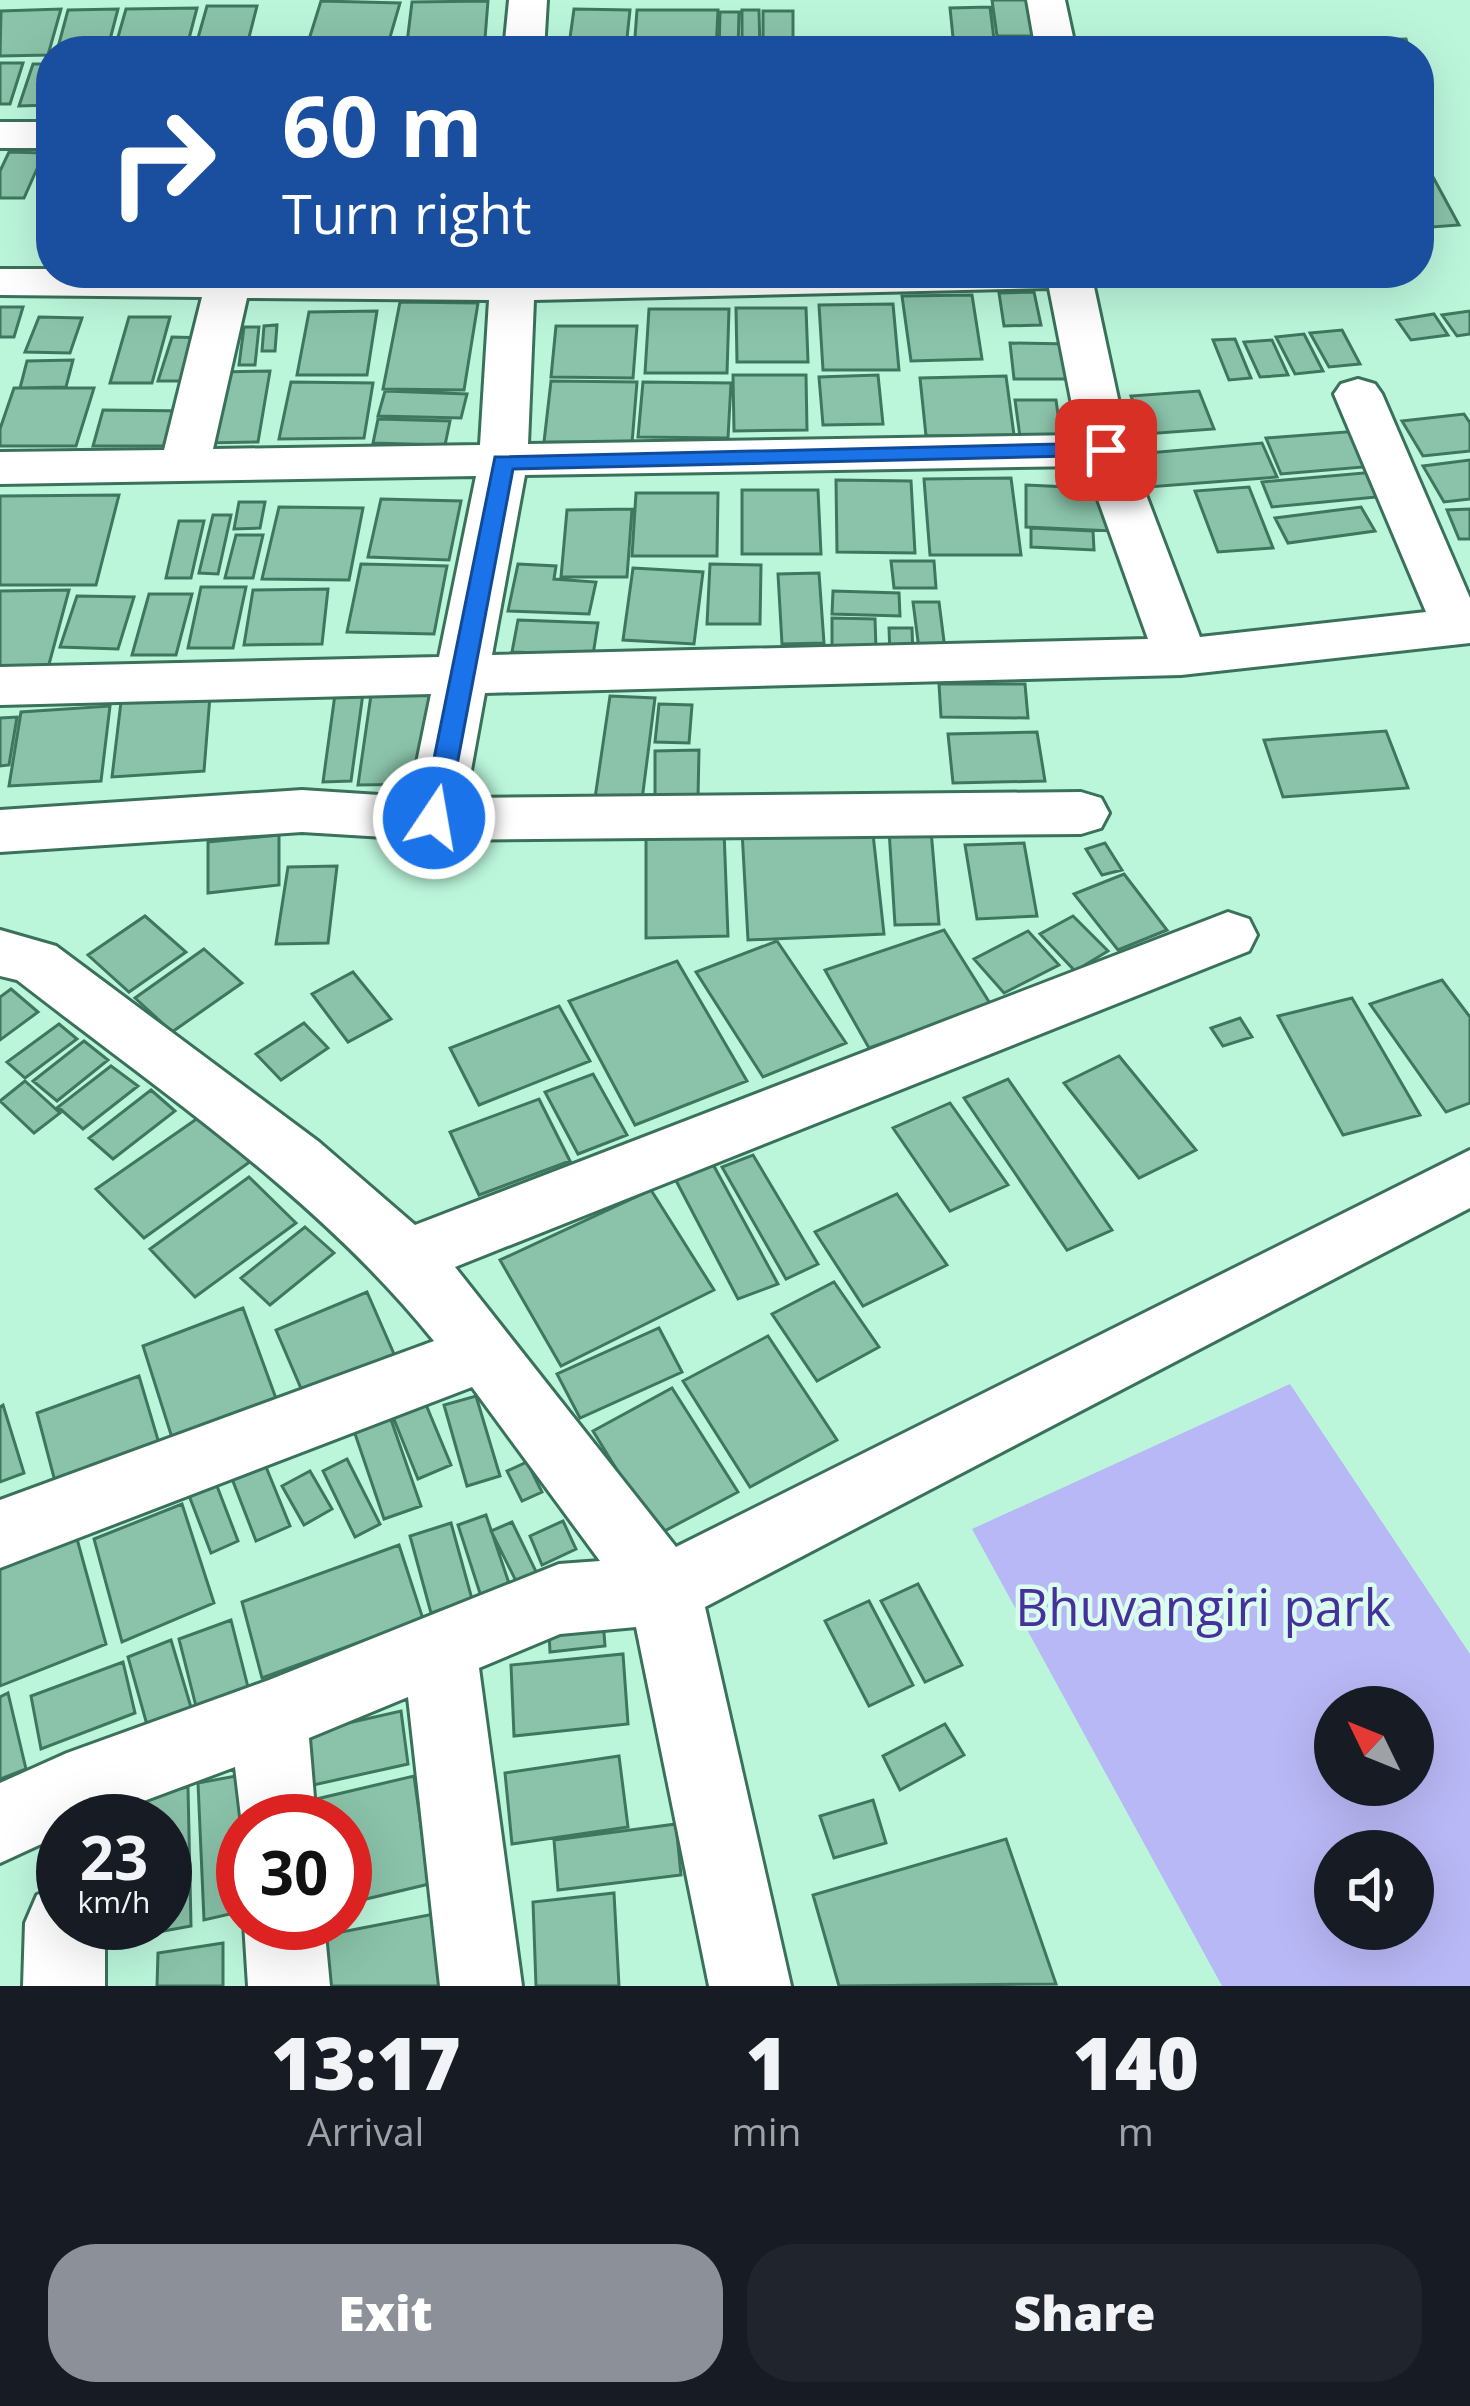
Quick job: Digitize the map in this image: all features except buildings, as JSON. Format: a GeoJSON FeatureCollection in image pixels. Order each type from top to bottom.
{"type":"FeatureCollection","features":[{"type":"Feature","properties":{"kind":"street"},"geometry":{"type":"LineString","coordinates":[[525,36],[529,0]]}},
{"type":"Feature","properties":{"kind":"street"},"geometry":{"type":"LineString","coordinates":[[1046,0],[1053,36]]}},
{"type":"Feature","properties":{"kind":"street"},"geometry":{"type":"LineString","coordinates":[[0,135],[36,135]]}},
{"type":"Feature","properties":{"kind":"street"},"geometry":{"type":"LineString","coordinates":[[0,282],[36,282]]}},
{"type":"Feature","properties":{"kind":"street"},"geometry":{"type":"LineString","coordinates":[[185,464],[227,288]]}},
{"type":"Feature","properties":{"kind":"street"},"geometry":{"type":"LineString","coordinates":[[434,818],[503,462],[512,288]]}},
{"type":"Feature","properties":{"kind":"street"},"geometry":{"type":"LineString","coordinates":[[1073,288],[1106,450],[1181,657]]}},
{"type":"Feature","properties":{"kind":"street"},"geometry":{"type":"LineString","coordinates":[[1358,394],[1445,601],[1466,626]]}},
{"type":"Feature","properties":{"kind":"street"},"geometry":{"type":"LineString","coordinates":[[0,468],[1106,450]]}},
{"type":"Feature","properties":{"kind":"street"},"geometry":{"type":"LineString","coordinates":[[0,686],[1181,657],[1466,626]]}},
{"type":"Feature","properties":{"kind":"street"},"geometry":{"type":"LineString","coordinates":[[0,831],[302,811],[434,818],[1081,813]]}},
{"type":"Feature","properties":{"kind":"street"},"geometry":{"type":"LineString","coordinates":[[406,1256],[1228,935]]}},
{"type":"Feature","properties":{"kind":"street"},"geometry":{"type":"LineString","coordinates":[[12,963],[297,1161],[406,1256],[485,1352],[665,1590],[751,1986]]}},
{"type":"Feature","properties":{"kind":"street"},"geometry":{"type":"LineString","coordinates":[[94,1794],[559,1599],[665,1590],[1470,1178]]}},
{"type":"Feature","properties":{"kind":"street"},"geometry":{"type":"LineString","coordinates":[[0,1534],[485,1352]]}},
{"type":"Feature","properties":{"kind":"street"},"geometry":{"type":"LineString","coordinates":[[440,1648],[481,1986]]}},
{"type":"Feature","properties":{"kind":"street"},"geometry":{"type":"LineString","coordinates":[[269,1717],[275,1794]]}},
{"type":"Feature","properties":{"kind":"street"},"geometry":{"type":"LineString","coordinates":[[0,1824],[36,1814]]}},
{"type":"Feature","properties":{"kind":"street"},"geometry":{"type":"LineString","coordinates":[[64,1986],[65,1950]]}},
{"type":"Feature","properties":{"kind":"street"},"geometry":{"type":"LineString","coordinates":[[286,1950],[289,1986]]}},
{"type":"Feature","properties":{"kind":"green space","name":"Bhuvangiri park"},"geometry":{"type":"Polygon","coordinates":[[[1290,1384],[1470,1654],[1470,1986],[1222,1986],[972,1529],[1290,1384]]]}},
{"type":"Feature","properties":{"kind":"route"},"geometry":{"type":"LineString","coordinates":[[434,818],[503,462],[1106,450]]}}]}
